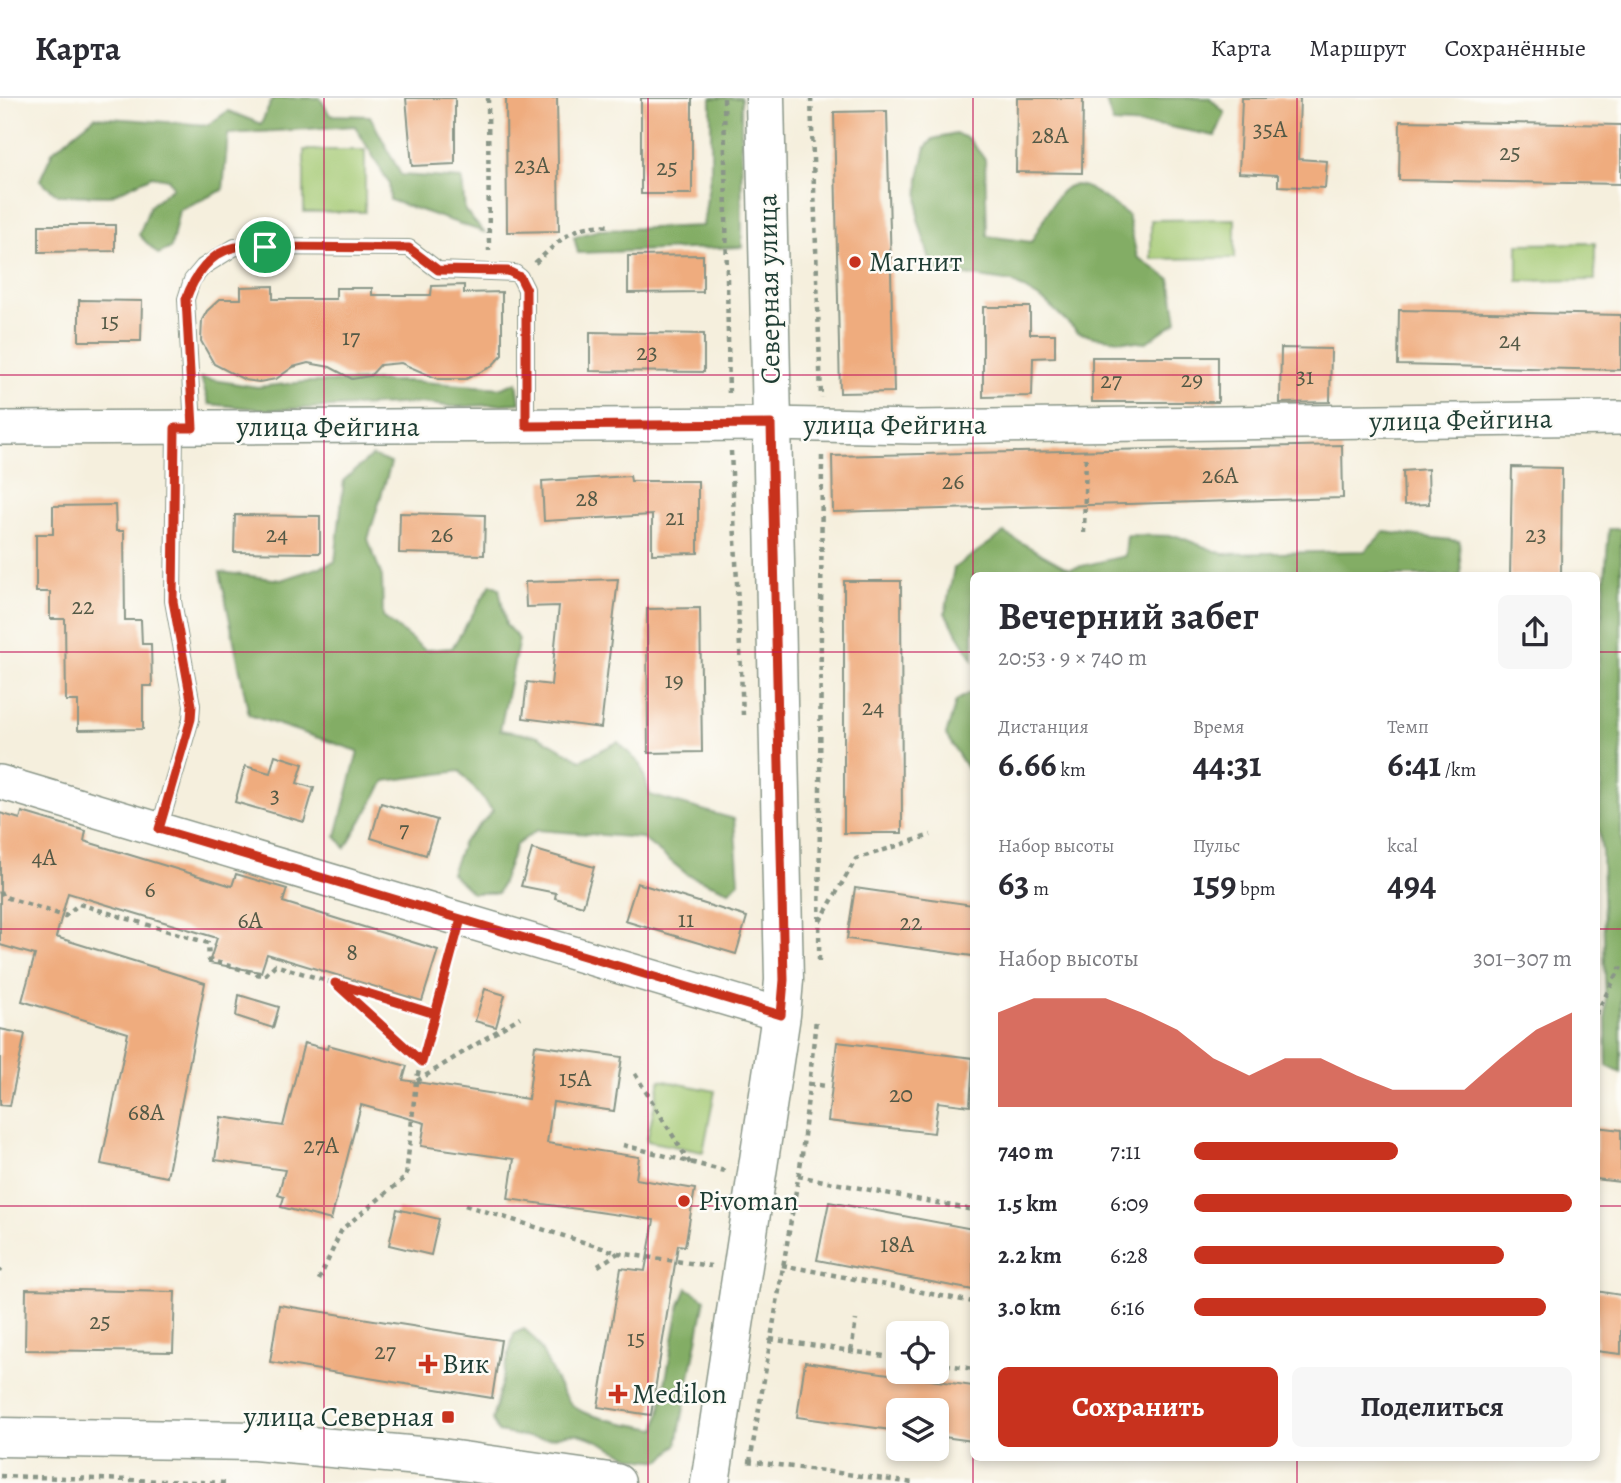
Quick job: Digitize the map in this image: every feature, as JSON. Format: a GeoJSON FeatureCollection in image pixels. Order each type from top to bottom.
{"type":"FeatureCollection","features":[{"type":"Feature","properties":{"kind":"street","name":"Северная улица"},"geometry":{"type":"LineString","coordinates":[[710,1483],[781,1015],[784,980],[765,98]]}},
{"type":"Feature","properties":{"kind":"street","name":"улица Фейгина"},"geometry":{"type":"LineString","coordinates":[[0,428],[1086,425],[1621,418]]}},
{"type":"Feature","properties":{"kind":"street"},"geometry":{"type":"LineString","coordinates":[[0,782],[781,1015]]}},
{"type":"Feature","properties":{"kind":"street"},"geometry":{"type":"LineString","coordinates":[[0,1437],[255,1441],[441,1458],[616,1483]]}},
{"type":"Feature","properties":{"kind":"lane"},"geometry":{"type":"LineString","coordinates":[[159,829],[191,719],[192,705],[173,601],[184,428],[186,299],[192,280],[203,267],[235,247],[409,248],[438,270],[508,271],[520,277],[526,289],[526,426]]}},
{"type":"Feature","properties":{"kind":"path"},"geometry":{"type":"LineString","coordinates":[[488,98],[489,271]]}},
{"type":"Feature","properties":{"kind":"path"},"geometry":{"type":"LineString","coordinates":[[724,98],[730,426],[743,717]]}},
{"type":"Feature","properties":{"kind":"path"},"geometry":{"type":"LineString","coordinates":[[520,277],[560,240],[586,224],[612,226]]}},
{"type":"Feature","properties":{"kind":"path"},"geometry":{"type":"LineString","coordinates":[[1084,533],[1086,425]]}},
{"type":"Feature","properties":{"kind":"path"},"geometry":{"type":"LineString","coordinates":[[819,921],[856,859],[931,835]]}},
{"type":"Feature","properties":{"kind":"path"},"geometry":{"type":"LineString","coordinates":[[0,891],[2,896],[65,916],[79,904],[208,943],[209,960],[264,976],[275,965],[435,1014]]}},
{"type":"Feature","properties":{"kind":"path"},"geometry":{"type":"LineString","coordinates":[[318,1280],[342,1229],[406,1177],[416,1082],[461,919]]}},
{"type":"Feature","properties":{"kind":"path"},"geometry":{"type":"LineString","coordinates":[[1600,1006],[1621,967]]}},
{"type":"Feature","properties":{"kind":"path"},"geometry":{"type":"LineString","coordinates":[[335,983],[422,1062]]}},
{"type":"Feature","properties":{"kind":"path"},"geometry":{"type":"LineString","coordinates":[[416,1082],[520,1017]]}},
{"type":"Feature","properties":{"kind":"path"},"geometry":{"type":"LineString","coordinates":[[635,1074],[691,1165]]}},
{"type":"Feature","properties":{"kind":"path"},"geometry":{"type":"LineString","coordinates":[[809,1084],[828,1086]]}},
{"type":"Feature","properties":{"kind":"path"},"geometry":{"type":"LineString","coordinates":[[623,1145],[691,1165],[729,1172]]}},
{"type":"Feature","properties":{"kind":"path"},"geometry":{"type":"LineString","coordinates":[[798,1176],[970,1209]]}},
{"type":"Feature","properties":{"kind":"path"},"geometry":{"type":"LineString","coordinates":[[465,1205],[618,1253],[714,1266],[712,1279]]}},
{"type":"Feature","properties":{"kind":"path"},"geometry":{"type":"LineString","coordinates":[[598,1266],[618,1253]]}},
{"type":"Feature","properties":{"kind":"path"},"geometry":{"type":"LineString","coordinates":[[782,1265],[970,1301]]}},
{"type":"Feature","properties":{"kind":"path"},"geometry":{"type":"LineString","coordinates":[[851,1351],[856,1320]]}},
{"type":"Feature","properties":{"kind":"path"},"geometry":{"type":"LineString","coordinates":[[770,1339],[886,1356]]}},
{"type":"Feature","properties":{"kind":"path"},"geometry":{"type":"LineString","coordinates":[[949,1365],[970,1368]]}},
{"type":"Feature","properties":{"kind":"path"},"geometry":{"type":"LineString","coordinates":[[750,1462],[914,1483]]}},
{"type":"Feature","properties":{"kind":"path"},"geometry":{"type":"LineString","coordinates":[[0,1476],[229,1483]]}},
{"type":"Feature","properties":{"kind":"green space"},"geometry":{"type":"Polygon","coordinates":[[[273,98],[320,98],[330,115],[370,116],[401,175],[462,179],[465,211],[484,232],[390,200],[389,183],[355,126],[228,134],[223,190],[179,210],[171,248],[158,254],[139,235],[150,206],[173,187],[168,179],[152,176],[110,196],[58,195],[40,180],[53,151],[95,117],[208,125],[228,111],[261,124],[273,98]]]}},
{"type":"Feature","properties":{"kind":"green space"},"geometry":{"type":"Polygon","coordinates":[[[711,98],[741,98],[742,247],[578,253],[574,237],[599,230],[703,226],[711,170],[711,98]]]}},
{"type":"Feature","properties":{"kind":"green space"},"geometry":{"type":"Polygon","coordinates":[[[1105,98],[1210,98],[1225,113],[1215,136],[1165,126],[1113,123],[1105,98]]]}},
{"type":"Feature","properties":{"kind":"green space"},"geometry":{"type":"Polygon","coordinates":[[[956,134],[968,138],[985,159],[987,236],[1031,242],[1060,193],[1068,186],[1078,185],[1090,189],[1128,215],[1137,257],[1170,279],[1177,321],[1145,343],[1094,337],[1078,332],[1046,302],[1012,282],[933,270],[918,219],[919,177],[926,147],[933,139],[956,134]]]}},
{"type":"Feature","properties":{"kind":"green space"},"geometry":{"type":"Polygon","coordinates":[[[304,150],[365,150],[365,212],[304,212],[304,150]]]}},
{"type":"Feature","properties":{"kind":"green space"},"geometry":{"type":"Polygon","coordinates":[[[1235,219],[1235,258],[1151,259],[1151,220],[1235,219]]]}},
{"type":"Feature","properties":{"kind":"green space"},"geometry":{"type":"Polygon","coordinates":[[[1595,243],[1595,280],[1518,281],[1518,244],[1595,243]]]}},
{"type":"Feature","properties":{"kind":"green space"},"geometry":{"type":"Polygon","coordinates":[[[201,378],[257,387],[306,382],[409,381],[502,388],[517,382],[520,403],[456,407],[420,403],[270,410],[209,404],[201,378]]]}},
{"type":"Feature","properties":{"kind":"green space"},"geometry":{"type":"Polygon","coordinates":[[[372,456],[391,463],[368,539],[382,577],[383,617],[425,650],[452,648],[491,584],[499,588],[506,625],[519,639],[500,730],[538,736],[581,760],[618,742],[641,765],[650,795],[734,819],[739,882],[729,891],[688,875],[642,838],[537,830],[516,845],[498,893],[472,893],[451,873],[463,842],[493,811],[460,771],[385,781],[345,848],[336,836],[358,751],[249,715],[220,572],[281,580],[335,562],[344,480],[372,456]]]}},
{"type":"Feature","properties":{"kind":"green space"},"geometry":{"type":"Polygon","coordinates":[[[1609,529],[1621,529],[1621,1073],[1607,1066],[1600,839],[1600,638],[1609,529]]]}},
{"type":"Feature","properties":{"kind":"green space"},"geometry":{"type":"Polygon","coordinates":[[[1384,532],[1459,541],[1461,572],[970,572],[970,654],[945,613],[954,568],[1004,533],[1069,569],[1125,556],[1127,535],[1177,536],[1223,554],[1365,551],[1384,532]]]}},
{"type":"Feature","properties":{"kind":"green space"},"geometry":{"type":"Polygon","coordinates":[[[970,693],[970,773],[946,735],[956,701],[970,693]]]}},
{"type":"Feature","properties":{"kind":"green space"},"geometry":{"type":"Polygon","coordinates":[[[660,1080],[715,1091],[703,1152],[647,1141],[660,1080]]]}},
{"type":"Feature","properties":{"kind":"green space"},"geometry":{"type":"Polygon","coordinates":[[[687,1288],[705,1299],[677,1444],[662,1460],[629,1456],[579,1434],[530,1438],[498,1432],[492,1420],[514,1334],[524,1329],[540,1348],[558,1385],[573,1406],[601,1418],[657,1429],[679,1307],[687,1288]]]}},
{"type":"Feature","properties":{"kind":"building"},"geometry":{"type":"Polygon","coordinates":[[[406,98],[455,98],[455,164],[412,166],[406,98]]]}},
{"type":"Feature","properties":{"kind":"building"},"geometry":{"type":"Polygon","coordinates":[[[506,98],[557,98],[559,231],[507,232],[506,98]]]}},
{"type":"Feature","properties":{"kind":"building"},"geometry":{"type":"Polygon","coordinates":[[[641,98],[692,98],[692,194],[641,194],[641,98]]]}},
{"type":"Feature","properties":{"kind":"building"},"geometry":{"type":"Polygon","coordinates":[[[1017,98],[1083,98],[1082,173],[1016,172],[1017,98]]]}},
{"type":"Feature","properties":{"kind":"building"},"geometry":{"type":"Polygon","coordinates":[[[1242,98],[1300,98],[1298,159],[1327,161],[1325,188],[1278,186],[1278,175],[1239,173],[1242,98]]]}},
{"type":"Feature","properties":{"kind":"building"},"geometry":{"type":"Polygon","coordinates":[[[887,111],[894,392],[840,393],[834,112],[887,111]]]}},
{"type":"Feature","properties":{"kind":"building"},"geometry":{"type":"Polygon","coordinates":[[[1400,121],[1621,125],[1621,184],[1399,180],[1400,121]]]}},
{"type":"Feature","properties":{"kind":"building"},"geometry":{"type":"Polygon","coordinates":[[[39,225],[115,225],[115,251],[39,252],[39,225]]]}},
{"type":"Feature","properties":{"kind":"building"},"geometry":{"type":"Polygon","coordinates":[[[703,255],[703,292],[628,293],[628,256],[703,255]]]}},
{"type":"Feature","properties":{"kind":"building"},"geometry":{"type":"Polygon","coordinates":[[[464,285],[464,293],[502,292],[502,355],[491,367],[466,379],[438,379],[401,363],[380,365],[370,376],[352,379],[330,367],[308,363],[293,367],[276,379],[259,382],[245,380],[214,364],[201,341],[202,320],[207,311],[220,299],[241,299],[241,287],[273,286],[273,299],[336,299],[336,288],[372,288],[372,295],[431,295],[432,286],[464,285]]]}},
{"type":"Feature","properties":{"kind":"building"},"geometry":{"type":"Polygon","coordinates":[[[79,300],[142,301],[141,341],[79,341],[79,300]]]}},
{"type":"Feature","properties":{"kind":"building"},"geometry":{"type":"Polygon","coordinates":[[[983,307],[1030,307],[1030,334],[1055,334],[1055,357],[1033,358],[1032,396],[983,397],[983,307]]]}},
{"type":"Feature","properties":{"kind":"building"},"geometry":{"type":"Polygon","coordinates":[[[1399,310],[1621,315],[1621,370],[1398,365],[1399,310]]]}},
{"type":"Feature","properties":{"kind":"building"},"geometry":{"type":"Polygon","coordinates":[[[590,332],[704,334],[704,372],[590,371],[590,332]]]}},
{"type":"Feature","properties":{"kind":"building"},"geometry":{"type":"Polygon","coordinates":[[[1281,348],[1331,349],[1330,402],[1280,403],[1281,348]]]}},
{"type":"Feature","properties":{"kind":"building"},"geometry":{"type":"Polygon","coordinates":[[[1092,357],[1218,357],[1218,402],[1092,402],[1092,357]]]}},
{"type":"Feature","properties":{"kind":"building"},"geometry":{"type":"Polygon","coordinates":[[[1342,445],[1343,498],[833,512],[832,456],[1342,445]]]}},
{"type":"Feature","properties":{"kind":"building"},"geometry":{"type":"Polygon","coordinates":[[[1512,467],[1562,468],[1561,572],[1510,572],[1512,467]]]}},
{"type":"Feature","properties":{"kind":"building"},"geometry":{"type":"Polygon","coordinates":[[[1428,469],[1429,504],[1404,505],[1403,471],[1428,469]]]}},
{"type":"Feature","properties":{"kind":"building"},"geometry":{"type":"Polygon","coordinates":[[[630,476],[631,481],[698,481],[698,553],[652,554],[652,515],[544,521],[542,481],[630,476]]]}},
{"type":"Feature","properties":{"kind":"building"},"geometry":{"type":"Polygon","coordinates":[[[115,505],[116,531],[124,531],[125,620],[141,620],[142,644],[151,644],[152,686],[143,686],[143,729],[78,730],[78,701],[66,701],[65,619],[50,619],[50,592],[36,592],[36,534],[53,534],[53,506],[115,505]]]}},
{"type":"Feature","properties":{"kind":"building"},"geometry":{"type":"Polygon","coordinates":[[[400,513],[485,515],[484,555],[399,553],[400,513]]]}},
{"type":"Feature","properties":{"kind":"building"},"geometry":{"type":"Polygon","coordinates":[[[235,515],[320,516],[320,553],[234,552],[235,515]]]}},
{"type":"Feature","properties":{"kind":"building"},"geometry":{"type":"Polygon","coordinates":[[[618,579],[601,728],[523,718],[527,682],[551,685],[559,606],[526,607],[525,582],[618,579]]]}},
{"type":"Feature","properties":{"kind":"building"},"geometry":{"type":"Polygon","coordinates":[[[844,581],[901,581],[902,833],[844,833],[844,581]]]}},
{"type":"Feature","properties":{"kind":"building"},"geometry":{"type":"Polygon","coordinates":[[[700,608],[702,752],[648,753],[647,609],[700,608]]]}},
{"type":"Feature","properties":{"kind":"building"},"geometry":{"type":"Polygon","coordinates":[[[275,755],[303,764],[297,783],[314,788],[304,822],[235,802],[245,766],[270,773],[275,755]]]}},
{"type":"Feature","properties":{"kind":"building"},"geometry":{"type":"Polygon","coordinates":[[[381,803],[437,820],[426,855],[371,838],[381,803]]]}},
{"type":"Feature","properties":{"kind":"building"},"geometry":{"type":"Polygon","coordinates":[[[22,812],[86,831],[84,841],[232,886],[236,874],[287,889],[283,902],[438,950],[422,1001],[267,954],[261,972],[209,963],[217,938],[68,893],[56,937],[205,983],[167,1177],[101,1164],[128,1033],[22,1001],[35,955],[0,945],[0,813],[20,819],[22,812]]]}},
{"type":"Feature","properties":{"kind":"building"},"geometry":{"type":"Polygon","coordinates":[[[532,849],[594,867],[583,906],[555,898],[556,893],[521,886],[532,849]]]}},
{"type":"Feature","properties":{"kind":"building"},"geometry":{"type":"Polygon","coordinates":[[[637,883],[747,917],[736,954],[625,921],[637,883]]]}},
{"type":"Feature","properties":{"kind":"building"},"geometry":{"type":"Polygon","coordinates":[[[855,888],[970,905],[970,956],[847,939],[855,888]]]}},
{"type":"Feature","properties":{"kind":"building"},"geometry":{"type":"Polygon","coordinates":[[[485,989],[505,995],[496,1027],[475,1021],[485,989]]]}},
{"type":"Feature","properties":{"kind":"building"},"geometry":{"type":"Polygon","coordinates":[[[239,995],[279,1007],[273,1028],[236,1016],[239,995]]]}},
{"type":"Feature","properties":{"kind":"building"},"geometry":{"type":"Polygon","coordinates":[[[0,1029],[25,1034],[10,1106],[0,1105],[0,1029]]]}},
{"type":"Feature","properties":{"kind":"building"},"geometry":{"type":"Polygon","coordinates":[[[837,1042],[970,1058],[970,1106],[938,1102],[934,1133],[828,1121],[837,1042]]]}},
{"type":"Feature","properties":{"kind":"building"},"geometry":{"type":"Polygon","coordinates":[[[304,1043],[327,1049],[328,1045],[407,1066],[403,1080],[528,1099],[535,1045],[622,1057],[614,1111],[553,1102],[547,1143],[639,1157],[636,1179],[695,1189],[685,1246],[678,1245],[651,1415],[598,1407],[621,1268],[645,1271],[654,1220],[508,1199],[514,1159],[421,1146],[425,1123],[361,1105],[331,1220],[281,1207],[284,1197],[278,1195],[285,1170],[215,1160],[221,1117],[283,1126],[304,1043]]]}},
{"type":"Feature","properties":{"kind":"building"},"geometry":{"type":"Polygon","coordinates":[[[1600,1127],[1621,1130],[1621,1182],[1600,1179],[1600,1127]]]}},
{"type":"Feature","properties":{"kind":"building"},"geometry":{"type":"Polygon","coordinates":[[[829,1202],[970,1228],[970,1289],[817,1260],[829,1202]]]}},
{"type":"Feature","properties":{"kind":"building"},"geometry":{"type":"Polygon","coordinates":[[[397,1209],[439,1219],[431,1255],[389,1245],[397,1209]]]}},
{"type":"Feature","properties":{"kind":"building"},"geometry":{"type":"Polygon","coordinates":[[[26,1289],[175,1292],[173,1352],[25,1350],[26,1289]]]}},
{"type":"Feature","properties":{"kind":"building"},"geometry":{"type":"Polygon","coordinates":[[[1600,1292],[1621,1295],[1621,1354],[1600,1351],[1600,1292]]]}},
{"type":"Feature","properties":{"kind":"building"},"geometry":{"type":"Polygon","coordinates":[[[279,1305],[501,1340],[492,1398],[270,1362],[279,1305]]]}},
{"type":"Feature","properties":{"kind":"building"},"geometry":{"type":"Polygon","coordinates":[[[805,1362],[886,1374],[886,1384],[949,1383],[970,1386],[970,1441],[949,1438],[949,1398],[886,1398],[886,1429],[797,1417],[805,1362]]]}},
{"type":"Feature","properties":{"kind":"place","name":"Магнит"},"geometry":{"type":"Point","coordinates":[855,262]}},
{"type":"Feature","properties":{"kind":"place","name":"Pivoman"},"geometry":{"type":"Point","coordinates":[684,1201]}},
{"type":"Feature","properties":{"kind":"place","name":"Вик"},"geometry":{"type":"Point","coordinates":[428,1364]}},
{"type":"Feature","properties":{"kind":"place","name":"Medilon"},"geometry":{"type":"Point","coordinates":[618,1394]}},
{"type":"Feature","properties":{"kind":"place","name":"улица Северная"},"geometry":{"type":"Point","coordinates":[448,1417]}},
{"type":"Feature","properties":{"kind":"route"},"geometry":{"type":"LineString","coordinates":[[265,247],[235,247],[213,260],[192,280],[186,299],[193,428],[175,428],[173,601],[192,705],[191,719],[159,829],[461,919],[435,1014],[335,983],[422,1062],[461,919],[781,1015],[784,980],[771,424],[526,426],[526,289],[515,273],[438,270],[409,248],[265,247]]}}]}
